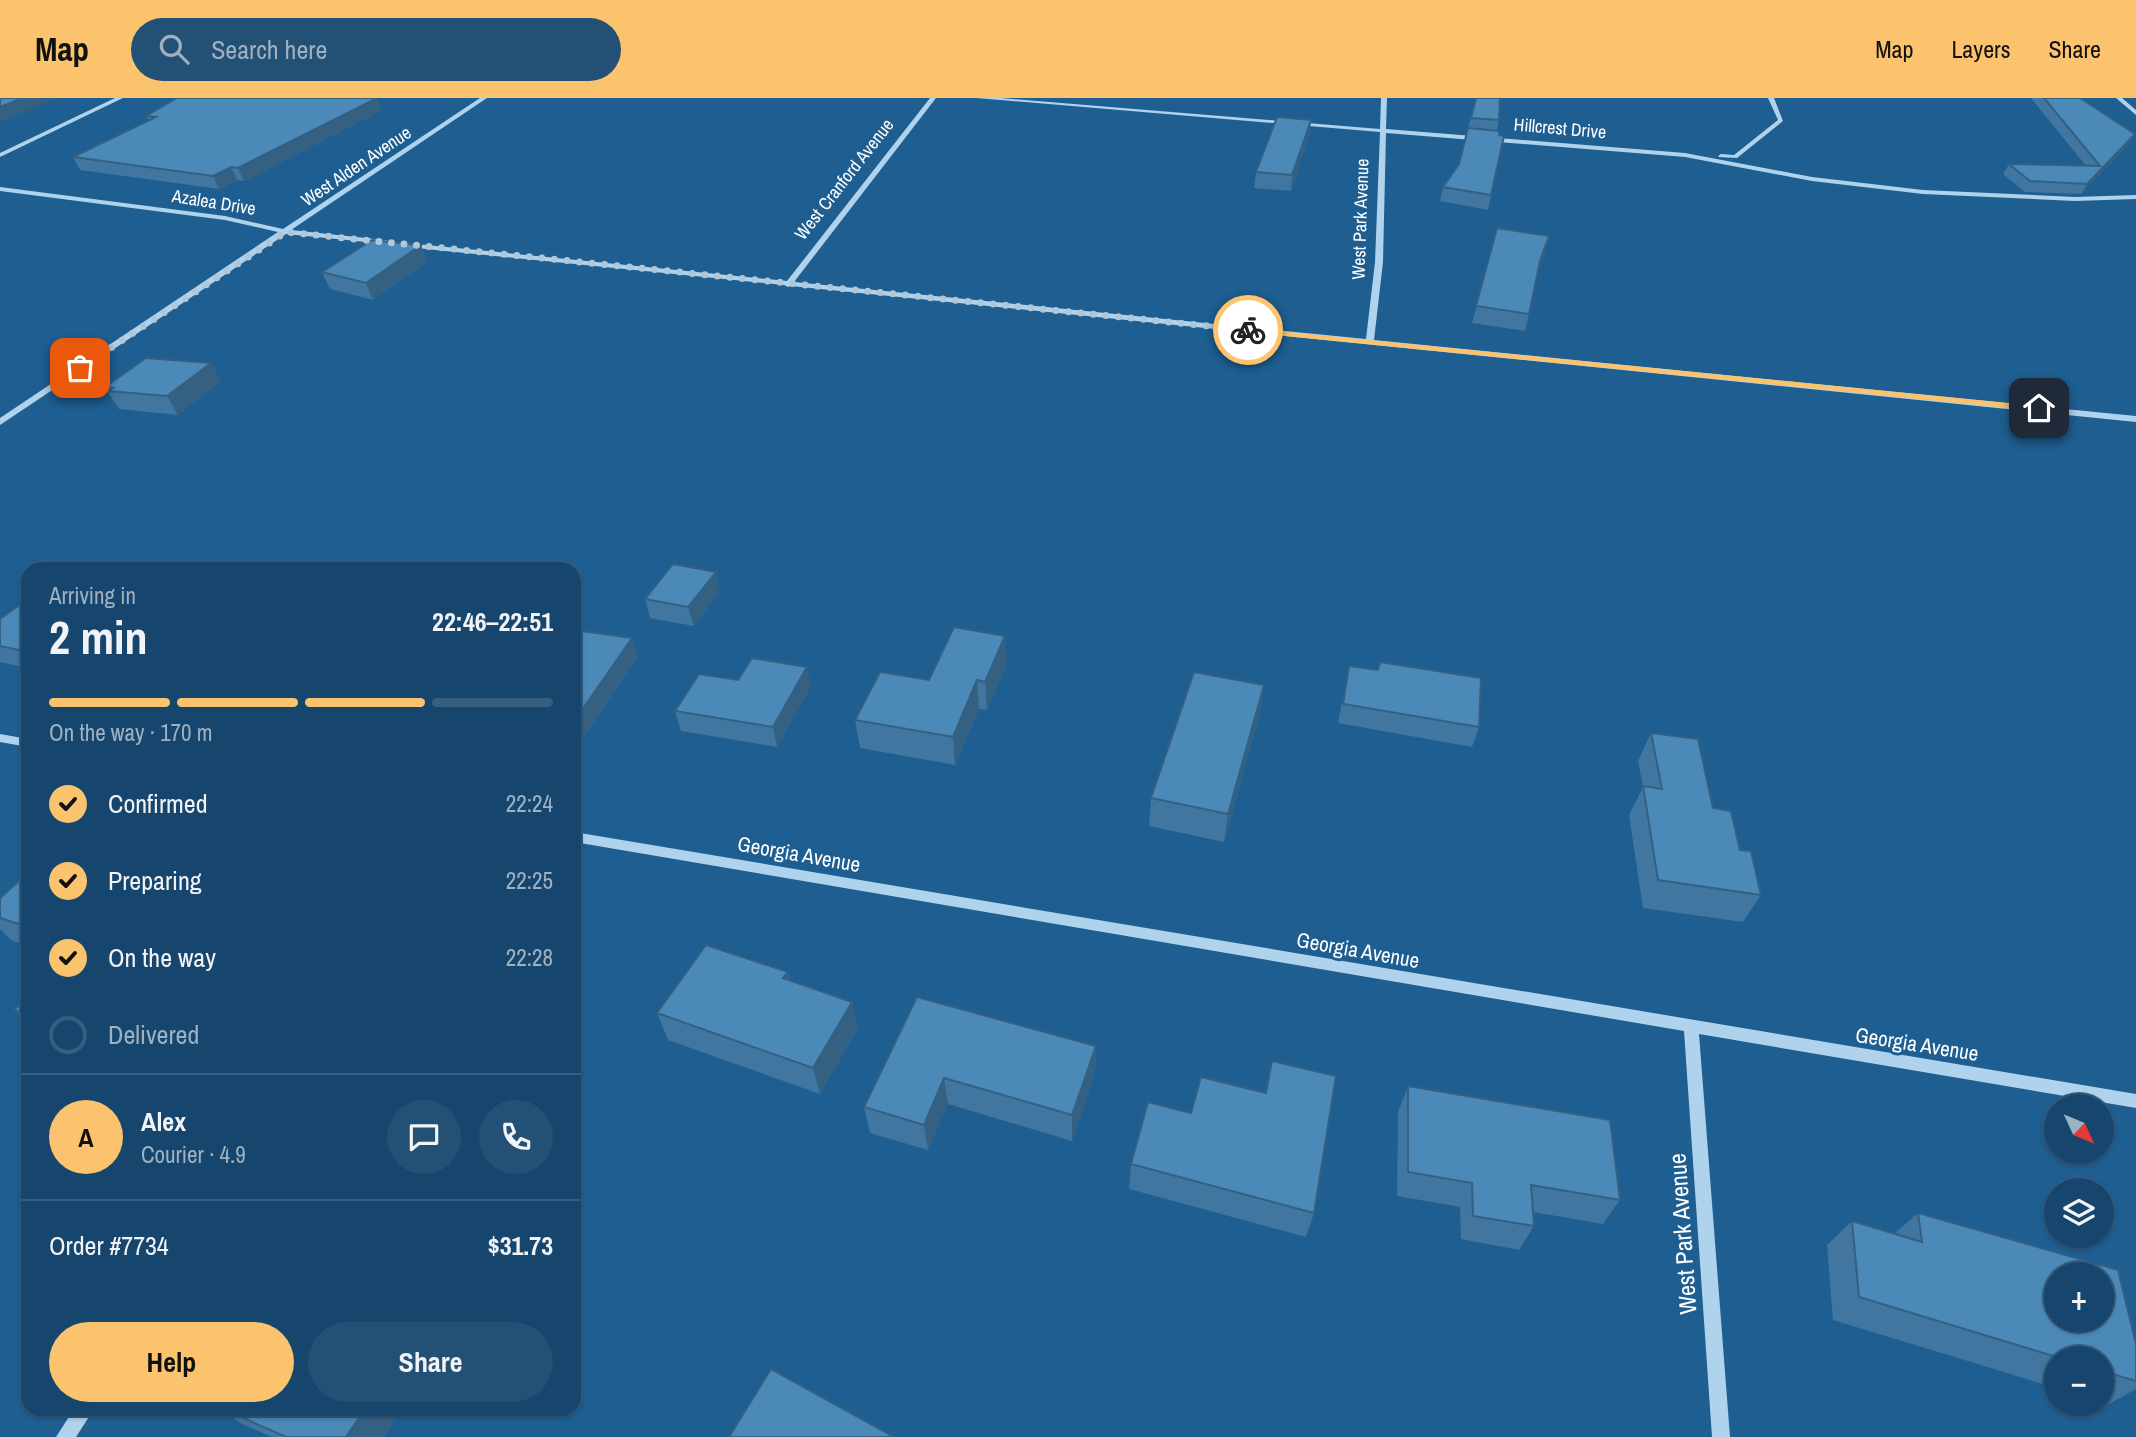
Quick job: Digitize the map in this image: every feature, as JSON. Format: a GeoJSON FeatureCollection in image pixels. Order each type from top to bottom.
{"type":"FeatureCollection","features":[{"type":"Feature","properties":{"kind":"street"},"geometry":{"type":"LineString","coordinates":[[0,155],[120,98]]}},
{"type":"Feature","properties":{"kind":"street","name":"West Alden Avenue"},"geometry":{"type":"LineString","coordinates":[[0,422],[484,98]]}},
{"type":"Feature","properties":{"kind":"street","name":"West Cranford Avenue"},"geometry":{"type":"LineString","coordinates":[[788,285],[933,98]]}},
{"type":"Feature","properties":{"kind":"street","name":"Hillcrest Drive"},"geometry":{"type":"LineString","coordinates":[[979,98],[1685,155],[1886,188],[2052,198],[2136,197]]}},
{"type":"Feature","properties":{"kind":"street","name":"West Park Avenue"},"geometry":{"type":"LineString","coordinates":[[1370,342],[1379,262],[1384,98]]}},
{"type":"Feature","properties":{"kind":"street"},"geometry":{"type":"LineString","coordinates":[[1685,155],[1735,157],[1781,120],[1771,98]]}},
{"type":"Feature","properties":{"kind":"street"},"geometry":{"type":"LineString","coordinates":[[2119,98],[2136,113]]}},
{"type":"Feature","properties":{"kind":"street","name":"Azalea Drive"},"geometry":{"type":"LineString","coordinates":[[0,189],[225,218],[286,232],[788,285],[2136,418]]}},
{"type":"Feature","properties":{"kind":"street"},"geometry":{"type":"LineString","coordinates":[[0,738],[21,742]]}},
{"type":"Feature","properties":{"kind":"street","name":"Georgia Avenue"},"geometry":{"type":"LineString","coordinates":[[581,838],[1691,1028],[2136,1101]]}},
{"type":"Feature","properties":{"kind":"street","name":"West Park Avenue"},"geometry":{"type":"LineString","coordinates":[[1691,1028],[1721,1437]]}},
{"type":"Feature","properties":{"kind":"street"},"geometry":{"type":"LineString","coordinates":[[65,1437],[80,1416]]}},
{"type":"Feature","properties":{"kind":"building"},"geometry":{"type":"Polygon","coordinates":[[[0,98],[23,98],[0,107],[0,98]]]}},
{"type":"Feature","properties":{"kind":"building"},"geometry":{"type":"Polygon","coordinates":[[[177,98],[377,98],[238,168],[231,167],[213,176],[73,157],[156,117],[146,116],[177,98]]]}},
{"type":"Feature","properties":{"kind":"building"},"geometry":{"type":"Polygon","coordinates":[[[1476,98],[1500,98],[1499,120],[1471,118],[1476,98]]]}},
{"type":"Feature","properties":{"kind":"building"},"geometry":{"type":"Polygon","coordinates":[[[2044,98],[2080,98],[2135,134],[2087,184],[2030,181],[2009,164],[2100,166],[2044,98]]]}},
{"type":"Feature","properties":{"kind":"building"},"geometry":{"type":"Polygon","coordinates":[[[1277,117],[1311,120],[1292,175],[1256,172],[1277,117]]]}},
{"type":"Feature","properties":{"kind":"building"},"geometry":{"type":"Polygon","coordinates":[[[1468,128],[1499,131],[1499,135],[1504,136],[1491,195],[1443,187],[1459,164],[1468,128]]]}},
{"type":"Feature","properties":{"kind":"building"},"geometry":{"type":"Polygon","coordinates":[[[1497,228],[1549,236],[1540,261],[1529,314],[1476,306],[1497,228]]]}},
{"type":"Feature","properties":{"kind":"building"},"geometry":{"type":"Polygon","coordinates":[[[372,240],[421,245],[366,283],[322,272],[372,240]]]}},
{"type":"Feature","properties":{"kind":"building"},"geometry":{"type":"Polygon","coordinates":[[[146,358],[211,363],[167,396],[108,391],[113,388],[105,387],[146,358]]]}},
{"type":"Feature","properties":{"kind":"building"},"geometry":{"type":"Polygon","coordinates":[[[673,564],[716,572],[688,607],[645,599],[673,564]]]}},
{"type":"Feature","properties":{"kind":"building"},"geometry":{"type":"Polygon","coordinates":[[[21,604],[21,650],[0,646],[0,619],[21,604]]]}},
{"type":"Feature","properties":{"kind":"building"},"geometry":{"type":"Polygon","coordinates":[[[954,627],[1005,636],[985,682],[977,680],[953,737],[855,720],[880,672],[929,680],[954,627]]]}},
{"type":"Feature","properties":{"kind":"building"},"geometry":{"type":"Polygon","coordinates":[[[581,631],[632,638],[581,711],[581,631]]]}},
{"type":"Feature","properties":{"kind":"building"},"geometry":{"type":"Polygon","coordinates":[[[752,658],[807,667],[773,727],[675,711],[699,674],[738,680],[752,658]]]}},
{"type":"Feature","properties":{"kind":"building"},"geometry":{"type":"Polygon","coordinates":[[[1380,662],[1481,678],[1479,727],[1343,704],[1349,666],[1378,670],[1380,662]]]}},
{"type":"Feature","properties":{"kind":"building"},"geometry":{"type":"Polygon","coordinates":[[[1194,672],[1264,685],[1228,814],[1151,798],[1194,672]]]}},
{"type":"Feature","properties":{"kind":"building"},"geometry":{"type":"Polygon","coordinates":[[[1651,733],[1698,739],[1713,808],[1731,811],[1740,850],[1751,851],[1761,895],[1658,880],[1643,786],[1662,789],[1651,733]]]}},
{"type":"Feature","properties":{"kind":"building"},"geometry":{"type":"Polygon","coordinates":[[[21,879],[21,925],[0,918],[0,898],[21,879]]]}},
{"type":"Feature","properties":{"kind":"building"},"geometry":{"type":"Polygon","coordinates":[[[706,945],[788,972],[783,978],[852,1002],[813,1068],[657,1013],[706,945]]]}},
{"type":"Feature","properties":{"kind":"building"},"geometry":{"type":"Polygon","coordinates":[[[917,997],[1096,1046],[1072,1115],[944,1078],[924,1125],[864,1107],[917,997]]]}},
{"type":"Feature","properties":{"kind":"building"},"geometry":{"type":"Polygon","coordinates":[[[21,1004],[21,1012],[14,1010],[21,1004]]]}},
{"type":"Feature","properties":{"kind":"building"},"geometry":{"type":"Polygon","coordinates":[[[1272,1061],[1336,1076],[1314,1213],[1131,1164],[1148,1102],[1191,1113],[1201,1077],[1266,1093],[1272,1061]]]}},
{"type":"Feature","properties":{"kind":"building"},"geometry":{"type":"Polygon","coordinates":[[[1408,1086],[1610,1120],[1620,1200],[1531,1185],[1534,1226],[1473,1216],[1472,1183],[1408,1172],[1408,1086]]]}},
{"type":"Feature","properties":{"kind":"building"},"geometry":{"type":"Polygon","coordinates":[[[1918,1213],[2090,1262],[2044,1262],[2044,1332],[2114,1332],[2114,1269],[2118,1270],[2136,1344],[2136,1381],[2114,1375],[2114,1346],[2044,1346],[2044,1353],[1859,1297],[1852,1221],[1922,1242],[1918,1213]]]}},
{"type":"Feature","properties":{"kind":"building"},"geometry":{"type":"Polygon","coordinates":[[[771,1369],[894,1437],[729,1437],[771,1369]]]}},
{"type":"Feature","properties":{"kind":"building"},"geometry":{"type":"Polygon","coordinates":[[[239,1416],[360,1416],[346,1437],[286,1437],[239,1416]]]}},
{"type":"Feature","properties":{"kind":"way so far"},"geometry":{"type":"LineString","coordinates":[[80,368],[286,232],[1248,330]]}},
{"type":"Feature","properties":{"kind":"route"},"geometry":{"type":"LineString","coordinates":[[1248,330],[2039,408]]}}]}
